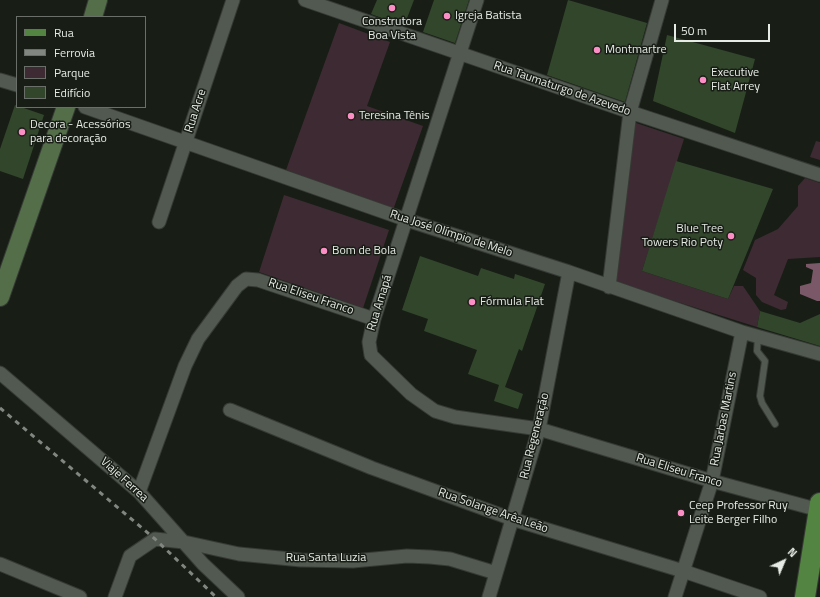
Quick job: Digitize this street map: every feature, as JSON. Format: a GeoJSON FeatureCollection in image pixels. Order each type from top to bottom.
{"type":"FeatureCollection","features":[{"type":"Feature","properties":{"kind":"main road"},"geometry":{"type":"LineString","coordinates":[[805,597],[820,506]]}},
{"type":"Feature","properties":{"kind":"street"},"geometry":{"type":"LineString","coordinates":[[93,16],[98,0]]}},
{"type":"Feature","properties":{"kind":"street","name":"Rua Acre"},"geometry":{"type":"LineString","coordinates":[[159,222],[233,0]]}},
{"type":"Feature","properties":{"kind":"street","name":"Rua Taumaturgo de Azevedo"},"geometry":{"type":"LineString","coordinates":[[304,0],[630,112],[820,175]]}},
{"type":"Feature","properties":{"kind":"street","name":"Rua Amapá"},"geometry":{"type":"LineString","coordinates":[[477,0],[374,319],[369,342],[371,355],[410,394],[435,411],[455,417],[539,429]]}},
{"type":"Feature","properties":{"kind":"street"},"geometry":{"type":"LineString","coordinates":[[609,287],[630,112],[662,0]]}},
{"type":"Feature","properties":{"kind":"street"},"geometry":{"type":"LineString","coordinates":[[0,80],[16,85]]}},
{"type":"Feature","properties":{"kind":"street"},"geometry":{"type":"LineString","coordinates":[[0,297],[66,108]]}},
{"type":"Feature","properties":{"kind":"street","name":"Rua José Olímpio de Melo"},"geometry":{"type":"LineString","coordinates":[[88,108],[407,220],[569,272],[742,332],[820,354]]}},
{"type":"Feature","properties":{"kind":"street","name":"Rua Regeneração"},"geometry":{"type":"LineString","coordinates":[[489,597],[539,429],[569,272]]}},
{"type":"Feature","properties":{"kind":"street","name":"Rua Eliseu Franco"},"geometry":{"type":"LineString","coordinates":[[139,492],[185,366],[198,340],[237,286],[246,279],[258,280],[374,319]]}},
{"type":"Feature","properties":{"kind":"street","name":"Rua Jarbas Martins"},"geometry":{"type":"LineString","coordinates":[[675,597],[712,481],[742,332]]}},
{"type":"Feature","properties":{"kind":"street","name":"Viaje Ferrea"},"geometry":{"type":"LineString","coordinates":[[0,373],[139,492],[203,564],[238,597]]}},
{"type":"Feature","properties":{"kind":"street","name":"Rua Solange Arêa Leão"},"geometry":{"type":"LineString","coordinates":[[230,410],[372,468],[512,519],[683,571],[760,597]]}},
{"type":"Feature","properties":{"kind":"street","name":"Rua Eliseu Franco"},"geometry":{"type":"LineString","coordinates":[[539,429],[712,481],[820,506]]}},
{"type":"Feature","properties":{"kind":"street","name":"Rua Santa Luzia"},"geometry":{"type":"LineString","coordinates":[[115,597],[130,556],[154,539],[184,542],[239,554],[301,560],[353,560],[407,556],[430,557],[450,559],[496,573]]}},
{"type":"Feature","properties":{"kind":"street"},"geometry":{"type":"LineString","coordinates":[[0,564],[80,597]]}},
{"type":"Feature","properties":{"kind":"lane"},"geometry":{"type":"LineString","coordinates":[[758,336],[757,351],[765,361],[760,396],[762,404],[775,424]]}},
{"type":"Feature","properties":{"kind":"green space","name":"Teresina Tênis"},"geometry":{"type":"Polygon","coordinates":[[[339,23],[390,42],[367,106],[423,126],[393,210],[286,170],[339,23]]]}},
{"type":"Feature","properties":{"kind":"green space"},"geometry":{"type":"Polygon","coordinates":[[[633,122],[684,139],[642,271],[728,299],[734,286],[743,286],[760,311],[757,327],[614,282],[633,122]]]}},
{"type":"Feature","properties":{"kind":"green space"},"geometry":{"type":"Polygon","coordinates":[[[816,141],[820,142],[820,160],[810,157],[816,141]]]}},
{"type":"Feature","properties":{"kind":"green space"},"geometry":{"type":"Polygon","coordinates":[[[805,178],[820,183],[820,257],[788,259],[774,295],[788,302],[786,309],[781,310],[762,302],[756,295],[756,278],[743,270],[755,240],[778,229],[798,206],[798,186],[805,178]]]}},
{"type":"Feature","properties":{"kind":"green space","name":"Bom de Bola"},"geometry":{"type":"Polygon","coordinates":[[[284,195],[389,230],[363,308],[259,272],[284,195]]]}},
{"type":"Feature","properties":{"kind":"shaded area"},"geometry":{"type":"Polygon","coordinates":[[[820,263],[820,301],[817,301],[800,294],[800,286],[811,283],[813,270],[806,267],[806,264],[820,263]]]}},
{"type":"Feature","properties":{"kind":"building","name":"Construtora Boa Vista"},"geometry":{"type":"Polygon","coordinates":[[[377,0],[414,0],[404,26],[371,14],[377,0]]]}},
{"type":"Feature","properties":{"kind":"building","name":"Igreja Batista"},"geometry":{"type":"Polygon","coordinates":[[[434,0],[469,0],[455,43],[423,32],[434,0]]]}},
{"type":"Feature","properties":{"kind":"building","name":"Montmartre"},"geometry":{"type":"Polygon","coordinates":[[[568,0],[647,23],[625,102],[547,75],[568,0]]]}},
{"type":"Feature","properties":{"kind":"building","name":"Executive Flat Arrey"},"geometry":{"type":"Polygon","coordinates":[[[667,35],[755,59],[735,133],[653,101],[667,35]]]}},
{"type":"Feature","properties":{"kind":"building","name":"Decora - Acessórios para decoração"},"geometry":{"type":"Polygon","coordinates":[[[15,105],[16,108],[24,108],[44,115],[23,179],[0,171],[0,149],[15,105]]]}},
{"type":"Feature","properties":{"kind":"building"},"geometry":{"type":"Polygon","coordinates":[[[676,161],[773,189],[728,299],[642,271],[676,161]]]}},
{"type":"Feature","properties":{"kind":"building","name":"Fórmula Flat"},"geometry":{"type":"Polygon","coordinates":[[[420,256],[478,276],[481,268],[514,279],[515,274],[545,284],[522,351],[519,349],[505,387],[523,394],[518,409],[494,401],[499,385],[468,374],[477,350],[424,331],[428,319],[402,310],[420,256]]]}},
{"type":"Feature","properties":{"kind":"building"},"geometry":{"type":"Polygon","coordinates":[[[760,311],[800,323],[820,314],[820,346],[757,327],[760,311]]]}},
{"type":"Feature","properties":{"kind":"railway"},"geometry":{"type":"LineString","coordinates":[[0,408],[155,539],[216,597]]}},
{"type":"Feature","properties":{"kind":"place","name":"Construtora Boa Vista"},"geometry":{"type":"Point","coordinates":[392,8]}},
{"type":"Feature","properties":{"kind":"place","name":"Igreja Batista"},"geometry":{"type":"Point","coordinates":[447,16]}},
{"type":"Feature","properties":{"kind":"place","name":"Montmartre"},"geometry":{"type":"Point","coordinates":[597,50]}},
{"type":"Feature","properties":{"kind":"place","name":"Executive Flat Arrey"},"geometry":{"type":"Point","coordinates":[703,80]}},
{"type":"Feature","properties":{"kind":"place","name":"Teresina Tênis"},"geometry":{"type":"Point","coordinates":[351,116]}},
{"type":"Feature","properties":{"kind":"place","name":"Decora - Acessórios para decoração"},"geometry":{"type":"Point","coordinates":[22,132]}},
{"type":"Feature","properties":{"kind":"place","name":"Blue Tree Towers Rio Poty"},"geometry":{"type":"Point","coordinates":[731,236]}},
{"type":"Feature","properties":{"kind":"place","name":"Bom de Bola"},"geometry":{"type":"Point","coordinates":[324,251]}},
{"type":"Feature","properties":{"kind":"place","name":"Fórmula Flat"},"geometry":{"type":"Point","coordinates":[472,302]}},
{"type":"Feature","properties":{"kind":"place","name":"Ceep Professor Ruy Leite Berger Filho"},"geometry":{"type":"Point","coordinates":[681,513]}}]}
